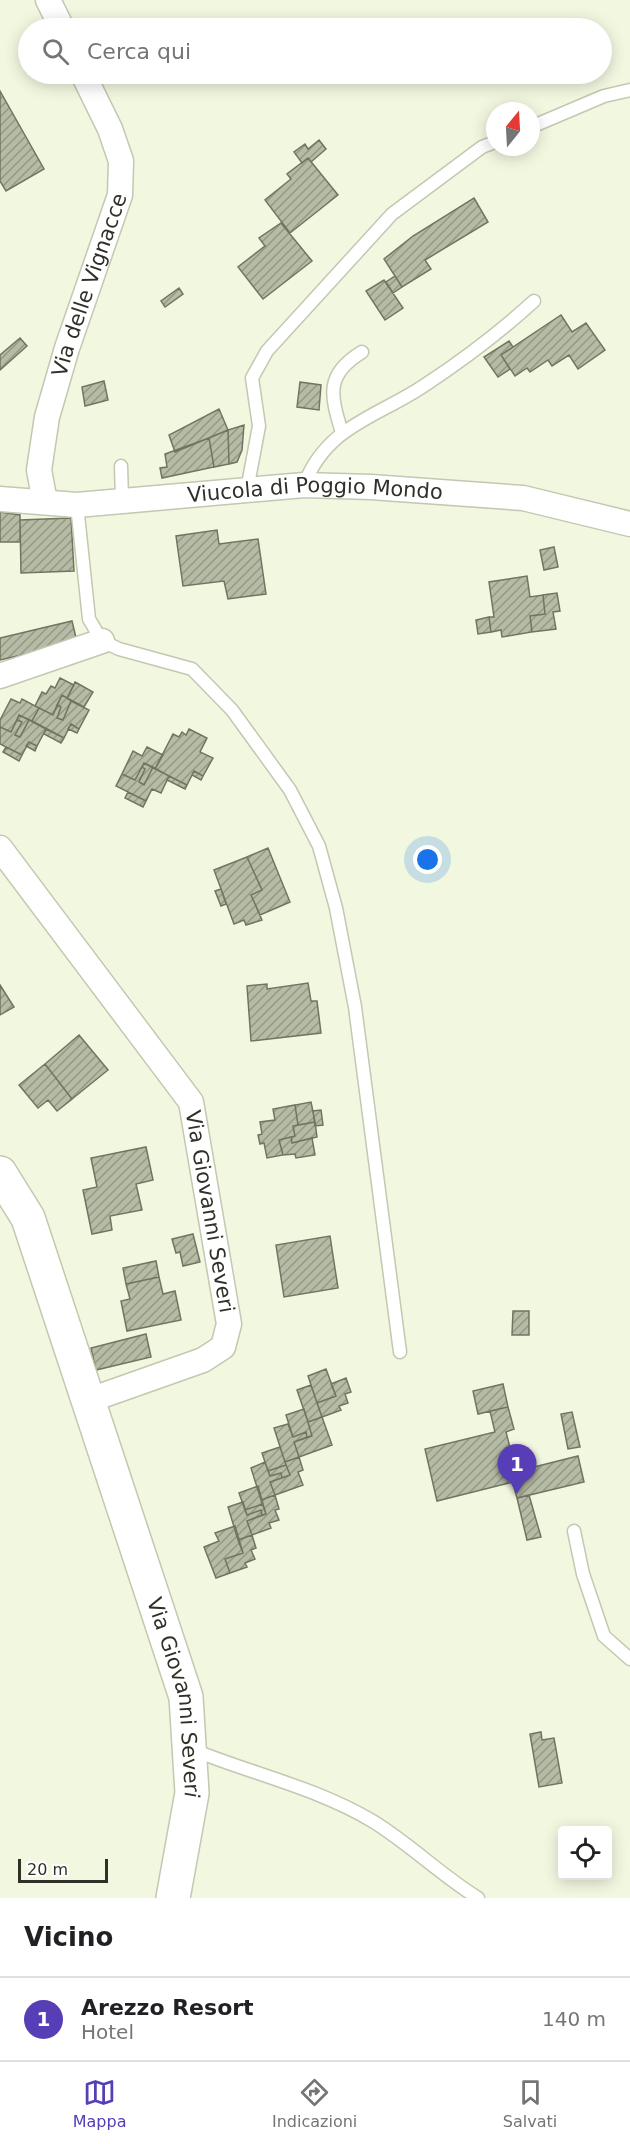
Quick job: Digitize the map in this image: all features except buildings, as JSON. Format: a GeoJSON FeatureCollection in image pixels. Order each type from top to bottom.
{"type":"FeatureCollection","features":[{"type":"Feature","properties":{"kind":"street"},"geometry":{"type":"LineString","coordinates":[[48,0],[57,18]]}},
{"type":"Feature","properties":{"kind":"street","name":"Via delle Vignacce"},"geometry":{"type":"LineString","coordinates":[[45,502],[39,470],[47,417],[67,348],[120,195],[121,161],[110,129],[88,84]]}},
{"type":"Feature","properties":{"kind":"street","name":"Viucola di Poggio Mondo"},"geometry":{"type":"LineString","coordinates":[[0,500],[77,505],[304,485],[371,487],[522,498],[630,524]]}},
{"type":"Feature","properties":{"kind":"street"},"geometry":{"type":"LineString","coordinates":[[0,676],[102,640]]}},
{"type":"Feature","properties":{"kind":"street","name":"Via Giovanni Severi"},"geometry":{"type":"LineString","coordinates":[[0,848],[191,1102],[229,1324],[223,1347],[203,1360],[87,1401]]}},
{"type":"Feature","properties":{"kind":"street","name":"Via Giovanni Severi"},"geometry":{"type":"LineString","coordinates":[[0,1173],[28,1218],[186,1697],[192,1793],[173,1898]]}},
{"type":"Feature","properties":{"kind":"lane"},"geometry":{"type":"LineString","coordinates":[[540,123],[604,96],[630,90]]}},
{"type":"Feature","properties":{"kind":"lane"},"geometry":{"type":"LineString","coordinates":[[247,490],[260,426],[252,378],[267,351],[392,214],[486,145]]}},
{"type":"Feature","properties":{"kind":"lane"},"geometry":{"type":"LineString","coordinates":[[304,485],[310,470],[342,433],[357,421],[410,395],[428,383],[495,336],[534,301]]}},
{"type":"Feature","properties":{"kind":"lane"},"geometry":{"type":"LineString","coordinates":[[342,433],[331,399],[333,384],[339,371],[349,360],[362,352]]}},
{"type":"Feature","properties":{"kind":"lane"},"geometry":{"type":"LineString","coordinates":[[121,466],[122,500]]}},
{"type":"Feature","properties":{"kind":"lane"},"geometry":{"type":"LineString","coordinates":[[77,505],[89,619],[102,640],[119,649],[192,669],[232,710],[290,789],[320,846],[336,908],[355,1007],[400,1352]]}},
{"type":"Feature","properties":{"kind":"lane"},"geometry":{"type":"LineString","coordinates":[[574,1531],[583,1574],[604,1636],[630,1659]]}},
{"type":"Feature","properties":{"kind":"lane"},"geometry":{"type":"LineString","coordinates":[[190,1749],[298,1787],[375,1822],[478,1898]]}},
{"type":"Feature","properties":{"kind":"place","name":"Arezzo Resort"},"geometry":{"type":"Point","coordinates":[517,1494]}}]}
